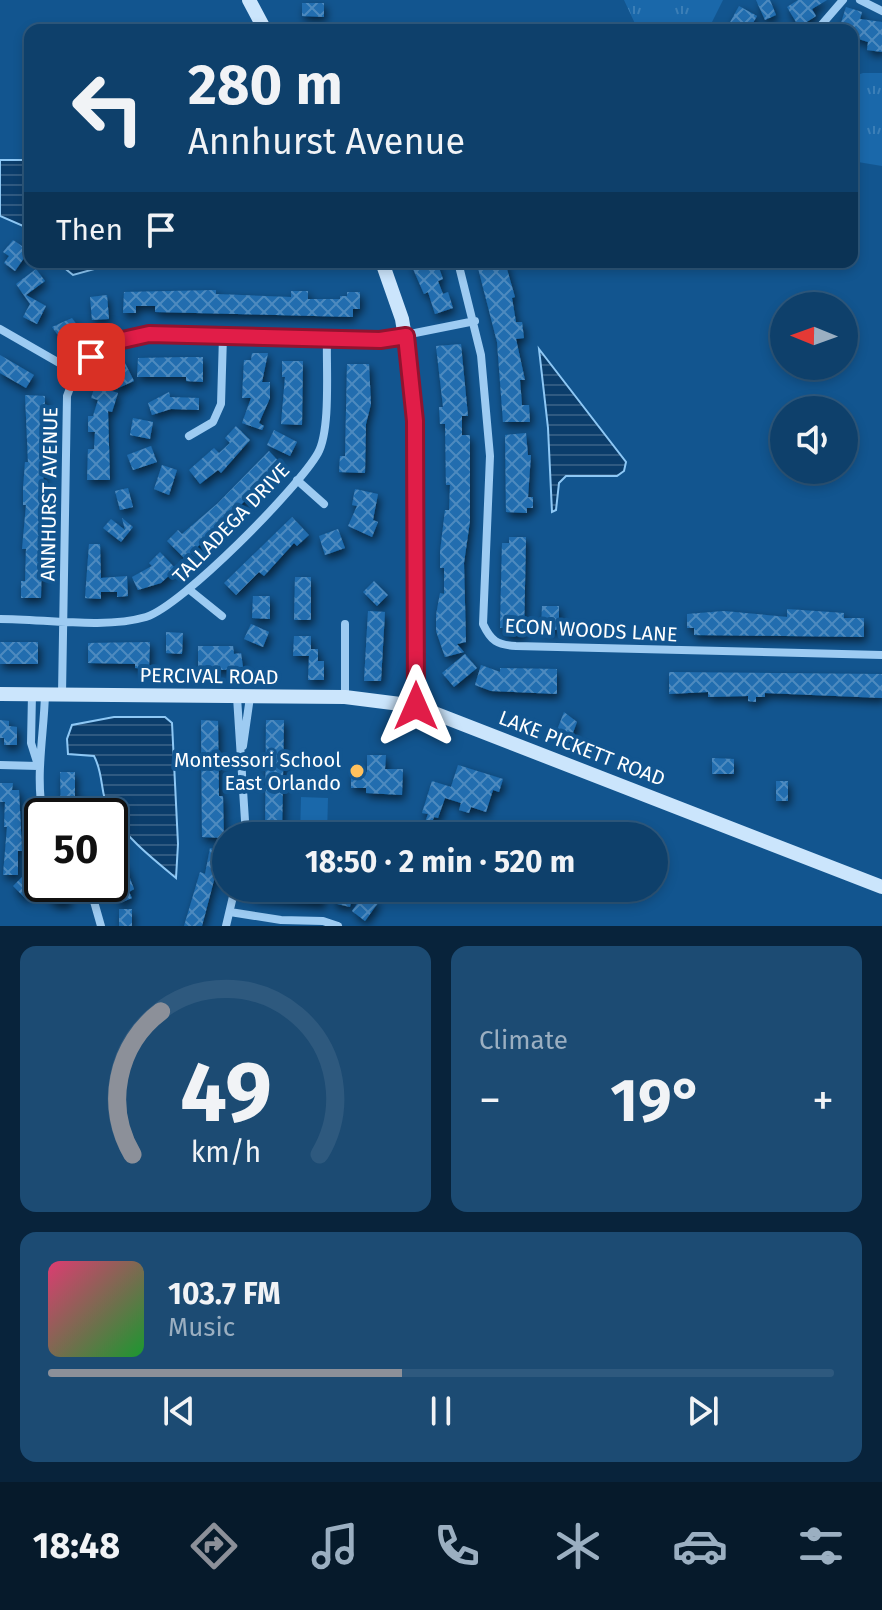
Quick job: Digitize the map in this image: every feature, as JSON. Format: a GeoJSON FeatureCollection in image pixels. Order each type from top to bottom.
{"type":"FeatureCollection","features":[{"type":"Feature","properties":{"kind":"main road"},"geometry":{"type":"LineString","coordinates":[[249,0],[262,24]]}},
{"type":"Feature","properties":{"kind":"main road"},"geometry":{"type":"LineString","coordinates":[[384,268],[406,336],[415,421],[416,706]]}},
{"type":"Feature","properties":{"kind":"main road","name":"PERCIVAL ROAD"},"geometry":{"type":"LineString","coordinates":[[0,694],[345,697],[416,706]]}},
{"type":"Feature","properties":{"kind":"main road","name":"LAKE PICKETT ROAD"},"geometry":{"type":"LineString","coordinates":[[416,706],[882,887]]}},
{"type":"Feature","properties":{"kind":"street"},"geometry":{"type":"LineString","coordinates":[[822,24],[843,0]]}},
{"type":"Feature","properties":{"kind":"street"},"geometry":{"type":"LineString","coordinates":[[860,0],[882,11]]}},
{"type":"Feature","properties":{"kind":"street","name":"ECON WOODS LANE"},"geometry":{"type":"LineString","coordinates":[[460,268],[475,321],[490,456],[483,624],[498,645],[882,655]]}},
{"type":"Feature","properties":{"kind":"street"},"geometry":{"type":"LineString","coordinates":[[0,329],[75,372],[91,357],[118,341],[149,334],[380,340],[475,321]]}},
{"type":"Feature","properties":{"kind":"street"},"geometry":{"type":"LineString","coordinates":[[189,436],[213,422],[221,404],[223,336]]}},
{"type":"Feature","properties":{"kind":"street","name":"TALLADEGA DRIVE"},"geometry":{"type":"LineString","coordinates":[[0,619],[125,622],[151,616],[191,591],[297,480],[319,452],[324,428],[327,338]]}},
{"type":"Feature","properties":{"kind":"street","name":"ANNHURST AVENUE"},"geometry":{"type":"LineString","coordinates":[[62,694],[67,396],[75,372]]}},
{"type":"Feature","properties":{"kind":"street"},"geometry":{"type":"LineString","coordinates":[[297,480],[324,504]]}},
{"type":"Feature","properties":{"kind":"street"},"geometry":{"type":"LineString","coordinates":[[191,591],[222,616]]}},
{"type":"Feature","properties":{"kind":"street"},"geometry":{"type":"LineString","coordinates":[[345,624],[345,697]]}},
{"type":"Feature","properties":{"kind":"street"},"geometry":{"type":"LineString","coordinates":[[38,694],[44,743],[38,766],[41,798]]}},
{"type":"Feature","properties":{"kind":"street"},"geometry":{"type":"LineString","coordinates":[[243,697],[249,727],[242,751],[245,822]]}},
{"type":"Feature","properties":{"kind":"street"},"geometry":{"type":"LineString","coordinates":[[0,765],[38,766]]}},
{"type":"Feature","properties":{"kind":"street"},"geometry":{"type":"LineString","coordinates":[[94,902],[101,926]]}},
{"type":"Feature","properties":{"kind":"street"},"geometry":{"type":"LineString","coordinates":[[226,926],[232,902]]}},
{"type":"Feature","properties":{"kind":"street"},"geometry":{"type":"LineString","coordinates":[[230,912],[281,920],[323,921],[338,926]]}},
{"type":"Feature","properties":{"kind":"green space"},"geometry":{"type":"Polygon","coordinates":[[[624,0],[723,0],[711,24],[635,24],[624,0]]]}},
{"type":"Feature","properties":{"kind":"green space"},"geometry":{"type":"Polygon","coordinates":[[[882,73],[882,166],[858,162],[858,75],[882,73]]]}},
{"type":"Feature","properties":{"kind":"green space"},"geometry":{"type":"Polygon","coordinates":[[[301,797],[328,798],[327,822],[300,822],[301,797]]]}},
{"type":"Feature","properties":{"kind":"shaded area"},"geometry":{"type":"Polygon","coordinates":[[[0,160],[24,160],[24,226],[0,216],[0,160]]]}},
{"type":"Feature","properties":{"kind":"shaded area"},"geometry":{"type":"Polygon","coordinates":[[[64,268],[98,268],[73,275],[64,268]]]}},
{"type":"Feature","properties":{"kind":"shaded area"},"geometry":{"type":"Polygon","coordinates":[[[539,349],[626,462],[624,471],[617,476],[566,476],[559,483],[556,510],[552,512],[548,428],[539,349]]]}},
{"type":"Feature","properties":{"kind":"shaded area"},"geometry":{"type":"Polygon","coordinates":[[[114,717],[165,717],[172,723],[178,844],[176,878],[128,834],[128,798],[104,798],[94,756],[68,754],[67,739],[72,725],[114,717]]]}},
{"type":"Feature","properties":{"kind":"building"},"geometry":{"type":"Polygon","coordinates":[[[756,0],[770,0],[776,15],[765,20],[756,0]]]}},
{"type":"Feature","properties":{"kind":"building"},"geometry":{"type":"Polygon","coordinates":[[[798,0],[827,0],[812,9],[816,16],[804,24],[797,24],[787,7],[798,0]]]}},
{"type":"Feature","properties":{"kind":"building"},"geometry":{"type":"Polygon","coordinates":[[[302,3],[324,3],[324,17],[302,16],[302,3]]]}},
{"type":"Feature","properties":{"kind":"building"},"geometry":{"type":"Polygon","coordinates":[[[739,6],[757,16],[752,24],[729,24],[739,6]]]}},
{"type":"Feature","properties":{"kind":"building"},"geometry":{"type":"Polygon","coordinates":[[[846,7],[862,12],[860,19],[882,22],[882,52],[867,50],[868,42],[858,39],[858,24],[841,24],[846,7]]]}},
{"type":"Feature","properties":{"kind":"building"},"geometry":{"type":"Polygon","coordinates":[[[13,240],[24,248],[24,258],[15,271],[4,263],[9,256],[3,252],[13,240]]]}},
{"type":"Feature","properties":{"kind":"building"},"geometry":{"type":"Polygon","coordinates":[[[413,268],[439,268],[443,279],[438,281],[443,294],[448,292],[453,308],[435,314],[428,292],[424,294],[413,268]]]}},
{"type":"Feature","properties":{"kind":"building"},"geometry":{"type":"Polygon","coordinates":[[[478,268],[507,268],[515,297],[512,298],[516,322],[522,322],[524,338],[516,339],[525,380],[520,380],[522,405],[529,405],[530,422],[503,422],[497,342],[478,268]]]}},
{"type":"Feature","properties":{"kind":"building"},"geometry":{"type":"Polygon","coordinates":[[[36,269],[45,281],[26,295],[46,306],[37,324],[23,317],[30,304],[16,284],[36,269]]]}},
{"type":"Feature","properties":{"kind":"building"},"geometry":{"type":"Polygon","coordinates":[[[216,290],[216,294],[291,297],[291,291],[308,291],[308,299],[340,299],[340,296],[347,296],[347,292],[360,292],[360,309],[353,309],[353,317],[155,312],[155,306],[136,306],[136,313],[123,313],[124,292],[216,290]]]}},
{"type":"Feature","properties":{"kind":"building"},"geometry":{"type":"Polygon","coordinates":[[[107,295],[109,319],[92,320],[90,297],[107,295]]]}},
{"type":"Feature","properties":{"kind":"building"},"geometry":{"type":"Polygon","coordinates":[[[72,318],[84,335],[74,342],[68,334],[61,339],[52,327],[72,318]]]}},
{"type":"Feature","properties":{"kind":"building"},"geometry":{"type":"Polygon","coordinates":[[[461,344],[468,416],[462,416],[462,435],[470,435],[470,521],[464,563],[466,642],[457,644],[464,652],[445,657],[436,631],[436,615],[440,593],[444,594],[444,568],[440,568],[440,552],[445,510],[449,510],[450,485],[446,485],[445,424],[440,424],[439,407],[443,407],[436,346],[461,344]]]}},
{"type":"Feature","properties":{"kind":"building"},"geometry":{"type":"Polygon","coordinates":[[[252,353],[268,353],[262,382],[270,382],[270,398],[259,423],[264,426],[262,430],[242,423],[251,398],[242,398],[244,360],[251,360],[252,353]]]}},
{"type":"Feature","properties":{"kind":"building"},"geometry":{"type":"Polygon","coordinates":[[[0,355],[34,375],[26,388],[0,373],[0,355]]]}},
{"type":"Feature","properties":{"kind":"building"},"geometry":{"type":"Polygon","coordinates":[[[203,357],[203,382],[186,381],[186,377],[137,377],[138,358],[203,357]]]}},
{"type":"Feature","properties":{"kind":"building"},"geometry":{"type":"Polygon","coordinates":[[[124,361],[134,381],[116,389],[110,376],[116,373],[113,366],[124,361]]]}},
{"type":"Feature","properties":{"kind":"building"},"geometry":{"type":"Polygon","coordinates":[[[282,361],[303,361],[302,425],[281,424],[285,377],[282,377],[282,361]]]}},
{"type":"Feature","properties":{"kind":"building"},"geometry":{"type":"Polygon","coordinates":[[[347,364],[369,364],[371,404],[366,424],[365,473],[339,472],[340,456],[345,456],[347,364]]]}},
{"type":"Feature","properties":{"kind":"building"},"geometry":{"type":"Polygon","coordinates":[[[95,386],[118,393],[112,412],[108,411],[110,480],[87,480],[88,449],[94,449],[95,432],[88,432],[88,416],[93,416],[98,400],[91,398],[95,386]]]}},
{"type":"Feature","properties":{"kind":"building"},"geometry":{"type":"Polygon","coordinates":[[[169,392],[170,397],[199,398],[199,410],[171,409],[152,415],[148,403],[169,392]]]}},
{"type":"Feature","properties":{"kind":"building"},"geometry":{"type":"Polygon","coordinates":[[[25,395],[45,396],[41,598],[21,598],[26,549],[22,549],[26,505],[23,505],[23,489],[25,462],[28,462],[25,395]]]}},
{"type":"Feature","properties":{"kind":"building"},"geometry":{"type":"Polygon","coordinates":[[[133,418],[153,422],[150,439],[130,435],[133,418]]]}},
{"type":"Feature","properties":{"kind":"building"},"geometry":{"type":"Polygon","coordinates":[[[236,426],[250,440],[221,473],[218,470],[200,484],[189,470],[214,448],[219,453],[230,443],[225,438],[236,426]]]}},
{"type":"Feature","properties":{"kind":"building"},"geometry":{"type":"Polygon","coordinates":[[[274,430],[297,442],[290,456],[267,445],[274,430]]]}},
{"type":"Feature","properties":{"kind":"building"},"geometry":{"type":"Polygon","coordinates":[[[526,433],[528,455],[531,455],[528,497],[533,497],[533,508],[527,508],[527,513],[506,512],[505,435],[526,433]]]}},
{"type":"Feature","properties":{"kind":"building"},"geometry":{"type":"Polygon","coordinates":[[[151,446],[157,462],[133,470],[127,455],[151,446]]]}},
{"type":"Feature","properties":{"kind":"building"},"geometry":{"type":"Polygon","coordinates":[[[269,451],[282,465],[185,559],[167,541],[178,530],[182,534],[218,503],[269,451]]]}},
{"type":"Feature","properties":{"kind":"building"},"geometry":{"type":"Polygon","coordinates":[[[162,465],[177,470],[169,495],[154,489],[162,465]]]}},
{"type":"Feature","properties":{"kind":"building"},"geometry":{"type":"Polygon","coordinates":[[[128,488],[133,507],[120,510],[115,491],[128,488]]]}},
{"type":"Feature","properties":{"kind":"building"},"geometry":{"type":"Polygon","coordinates":[[[355,489],[378,494],[373,520],[378,522],[372,537],[348,526],[357,506],[352,505],[355,489]]]}},
{"type":"Feature","properties":{"kind":"building"},"geometry":{"type":"Polygon","coordinates":[[[292,517],[309,535],[297,546],[294,543],[264,576],[259,572],[236,595],[224,583],[292,517]]]}},
{"type":"Feature","properties":{"kind":"building"},"geometry":{"type":"Polygon","coordinates":[[[122,518],[133,527],[121,542],[103,528],[111,519],[125,530],[122,518]]]}},
{"type":"Feature","properties":{"kind":"building"},"geometry":{"type":"Polygon","coordinates":[[[338,529],[345,548],[325,555],[319,536],[338,529]]]}},
{"type":"Feature","properties":{"kind":"building"},"geometry":{"type":"Polygon","coordinates":[[[509,537],[526,537],[524,635],[506,635],[506,628],[500,628],[502,543],[509,543],[509,537]]]}},
{"type":"Feature","properties":{"kind":"building"},"geometry":{"type":"Polygon","coordinates":[[[89,544],[100,544],[101,578],[127,576],[128,596],[117,597],[117,592],[101,592],[101,599],[85,598],[89,544]]]}},
{"type":"Feature","properties":{"kind":"building"},"geometry":{"type":"Polygon","coordinates":[[[160,552],[176,569],[161,583],[138,590],[132,577],[152,566],[149,563],[160,552]]]}},
{"type":"Feature","properties":{"kind":"building"},"geometry":{"type":"Polygon","coordinates":[[[295,577],[311,577],[311,620],[294,620],[295,577]]]}},
{"type":"Feature","properties":{"kind":"building"},"geometry":{"type":"Polygon","coordinates":[[[374,581],[388,595],[377,606],[363,592],[374,581]]]}},
{"type":"Feature","properties":{"kind":"building"},"geometry":{"type":"Polygon","coordinates":[[[253,596],[270,596],[270,619],[252,618],[253,596]]]}},
{"type":"Feature","properties":{"kind":"building"},"geometry":{"type":"Polygon","coordinates":[[[542,606],[559,606],[559,630],[541,630],[542,606]]]}},
{"type":"Feature","properties":{"kind":"building"},"geometry":{"type":"Polygon","coordinates":[[[787,609],[844,613],[844,618],[864,618],[864,637],[694,635],[694,628],[687,628],[687,614],[724,611],[787,617],[787,609]]]}},
{"type":"Feature","properties":{"kind":"building"},"geometry":{"type":"Polygon","coordinates":[[[368,611],[385,612],[381,681],[364,681],[368,611]]]}},
{"type":"Feature","properties":{"kind":"building"},"geometry":{"type":"Polygon","coordinates":[[[251,624],[269,632],[263,647],[244,639],[251,624]]]}},
{"type":"Feature","properties":{"kind":"building"},"geometry":{"type":"Polygon","coordinates":[[[166,632],[183,633],[182,654],[166,653],[166,632]]]}},
{"type":"Feature","properties":{"kind":"building"},"geometry":{"type":"Polygon","coordinates":[[[294,636],[311,636],[311,649],[318,649],[318,661],[324,661],[324,680],[308,680],[309,656],[293,656],[294,636]]]}},
{"type":"Feature","properties":{"kind":"building"},"geometry":{"type":"Polygon","coordinates":[[[0,642],[38,642],[38,664],[0,664],[0,642]]]}},
{"type":"Feature","properties":{"kind":"building"},"geometry":{"type":"Polygon","coordinates":[[[150,642],[149,669],[135,668],[135,664],[88,663],[88,643],[150,642]]]}},
{"type":"Feature","properties":{"kind":"building"},"geometry":{"type":"Polygon","coordinates":[[[198,646],[233,646],[234,654],[241,653],[243,667],[223,670],[198,667],[198,646]]]}},
{"type":"Feature","properties":{"kind":"building"},"geometry":{"type":"Polygon","coordinates":[[[465,654],[477,668],[454,687],[442,673],[465,654]]]}},
{"type":"Feature","properties":{"kind":"building"},"geometry":{"type":"Polygon","coordinates":[[[481,665],[500,672],[500,668],[557,669],[557,694],[491,691],[475,685],[481,665]]]}},
{"type":"Feature","properties":{"kind":"building"},"geometry":{"type":"Polygon","coordinates":[[[669,672],[882,674],[882,698],[765,693],[765,697],[756,697],[756,702],[748,701],[748,696],[708,697],[708,692],[669,694],[669,672]]]}},
{"type":"Feature","properties":{"kind":"building"},"geometry":{"type":"Polygon","coordinates":[[[564,712],[577,722],[570,741],[563,739],[565,734],[557,730],[564,712]]]}},
{"type":"Feature","properties":{"kind":"building"},"geometry":{"type":"Polygon","coordinates":[[[0,720],[9,721],[9,726],[17,727],[17,745],[4,745],[4,738],[0,738],[0,720]]]}},
{"type":"Feature","properties":{"kind":"building"},"geometry":{"type":"Polygon","coordinates":[[[201,720],[218,721],[219,796],[223,796],[224,822],[212,822],[212,837],[202,837],[201,720]]]}},
{"type":"Feature","properties":{"kind":"building"},"geometry":{"type":"Polygon","coordinates":[[[266,720],[284,720],[282,822],[265,822],[266,720]]]}},
{"type":"Feature","properties":{"kind":"building"},"geometry":{"type":"Polygon","coordinates":[[[367,755],[386,755],[385,769],[403,769],[402,795],[366,793],[366,788],[351,788],[351,771],[367,772],[367,755]]]}},
{"type":"Feature","properties":{"kind":"building"},"geometry":{"type":"Polygon","coordinates":[[[712,758],[734,759],[734,774],[712,774],[712,758]]]}},
{"type":"Feature","properties":{"kind":"building"},"geometry":{"type":"Polygon","coordinates":[[[458,765],[503,779],[499,792],[493,790],[486,812],[471,807],[469,813],[459,810],[461,803],[445,798],[438,818],[425,822],[428,814],[422,813],[432,781],[451,787],[458,765]]]}},
{"type":"Feature","properties":{"kind":"building"},"geometry":{"type":"Polygon","coordinates":[[[60,772],[75,772],[75,796],[82,798],[61,798],[60,772]]]}},
{"type":"Feature","properties":{"kind":"building"},"geometry":{"type":"Polygon","coordinates":[[[776,781],[788,781],[788,801],[776,801],[776,781]]]}},
{"type":"Feature","properties":{"kind":"building"},"geometry":{"type":"Polygon","coordinates":[[[0,783],[13,783],[12,790],[19,790],[22,851],[18,851],[18,875],[3,875],[7,827],[4,827],[5,802],[0,802],[0,783]]]}},
{"type":"Feature","properties":{"kind":"building"},"geometry":{"type":"Polygon","coordinates":[[[212,848],[212,888],[202,926],[184,926],[200,872],[205,874],[212,848]]]}},
{"type":"Feature","properties":{"kind":"building"},"geometry":{"type":"Polygon","coordinates":[[[128,873],[134,889],[129,892],[132,898],[128,900],[128,873]]]}},
{"type":"Feature","properties":{"kind":"building"},"geometry":{"type":"Polygon","coordinates":[[[24,875],[24,897],[13,886],[24,875]]]}},
{"type":"Feature","properties":{"kind":"building"},"geometry":{"type":"Polygon","coordinates":[[[333,902],[351,902],[350,907],[333,902]]]}},
{"type":"Feature","properties":{"kind":"building"},"geometry":{"type":"Polygon","coordinates":[[[358,902],[378,903],[365,921],[352,911],[358,902]]]}},
{"type":"Feature","properties":{"kind":"building"},"geometry":{"type":"Polygon","coordinates":[[[119,909],[132,909],[132,926],[119,926],[119,909]]]}},
{"type":"Feature","properties":{"kind":"place","name":"Montessori School East Orlando"},"geometry":{"type":"Point","coordinates":[357,771]}},
{"type":"Feature","properties":{"kind":"route"},"geometry":{"type":"LineString","coordinates":[[91,357],[118,341],[149,334],[380,340],[406,336],[415,421],[416,706]]}}]}
